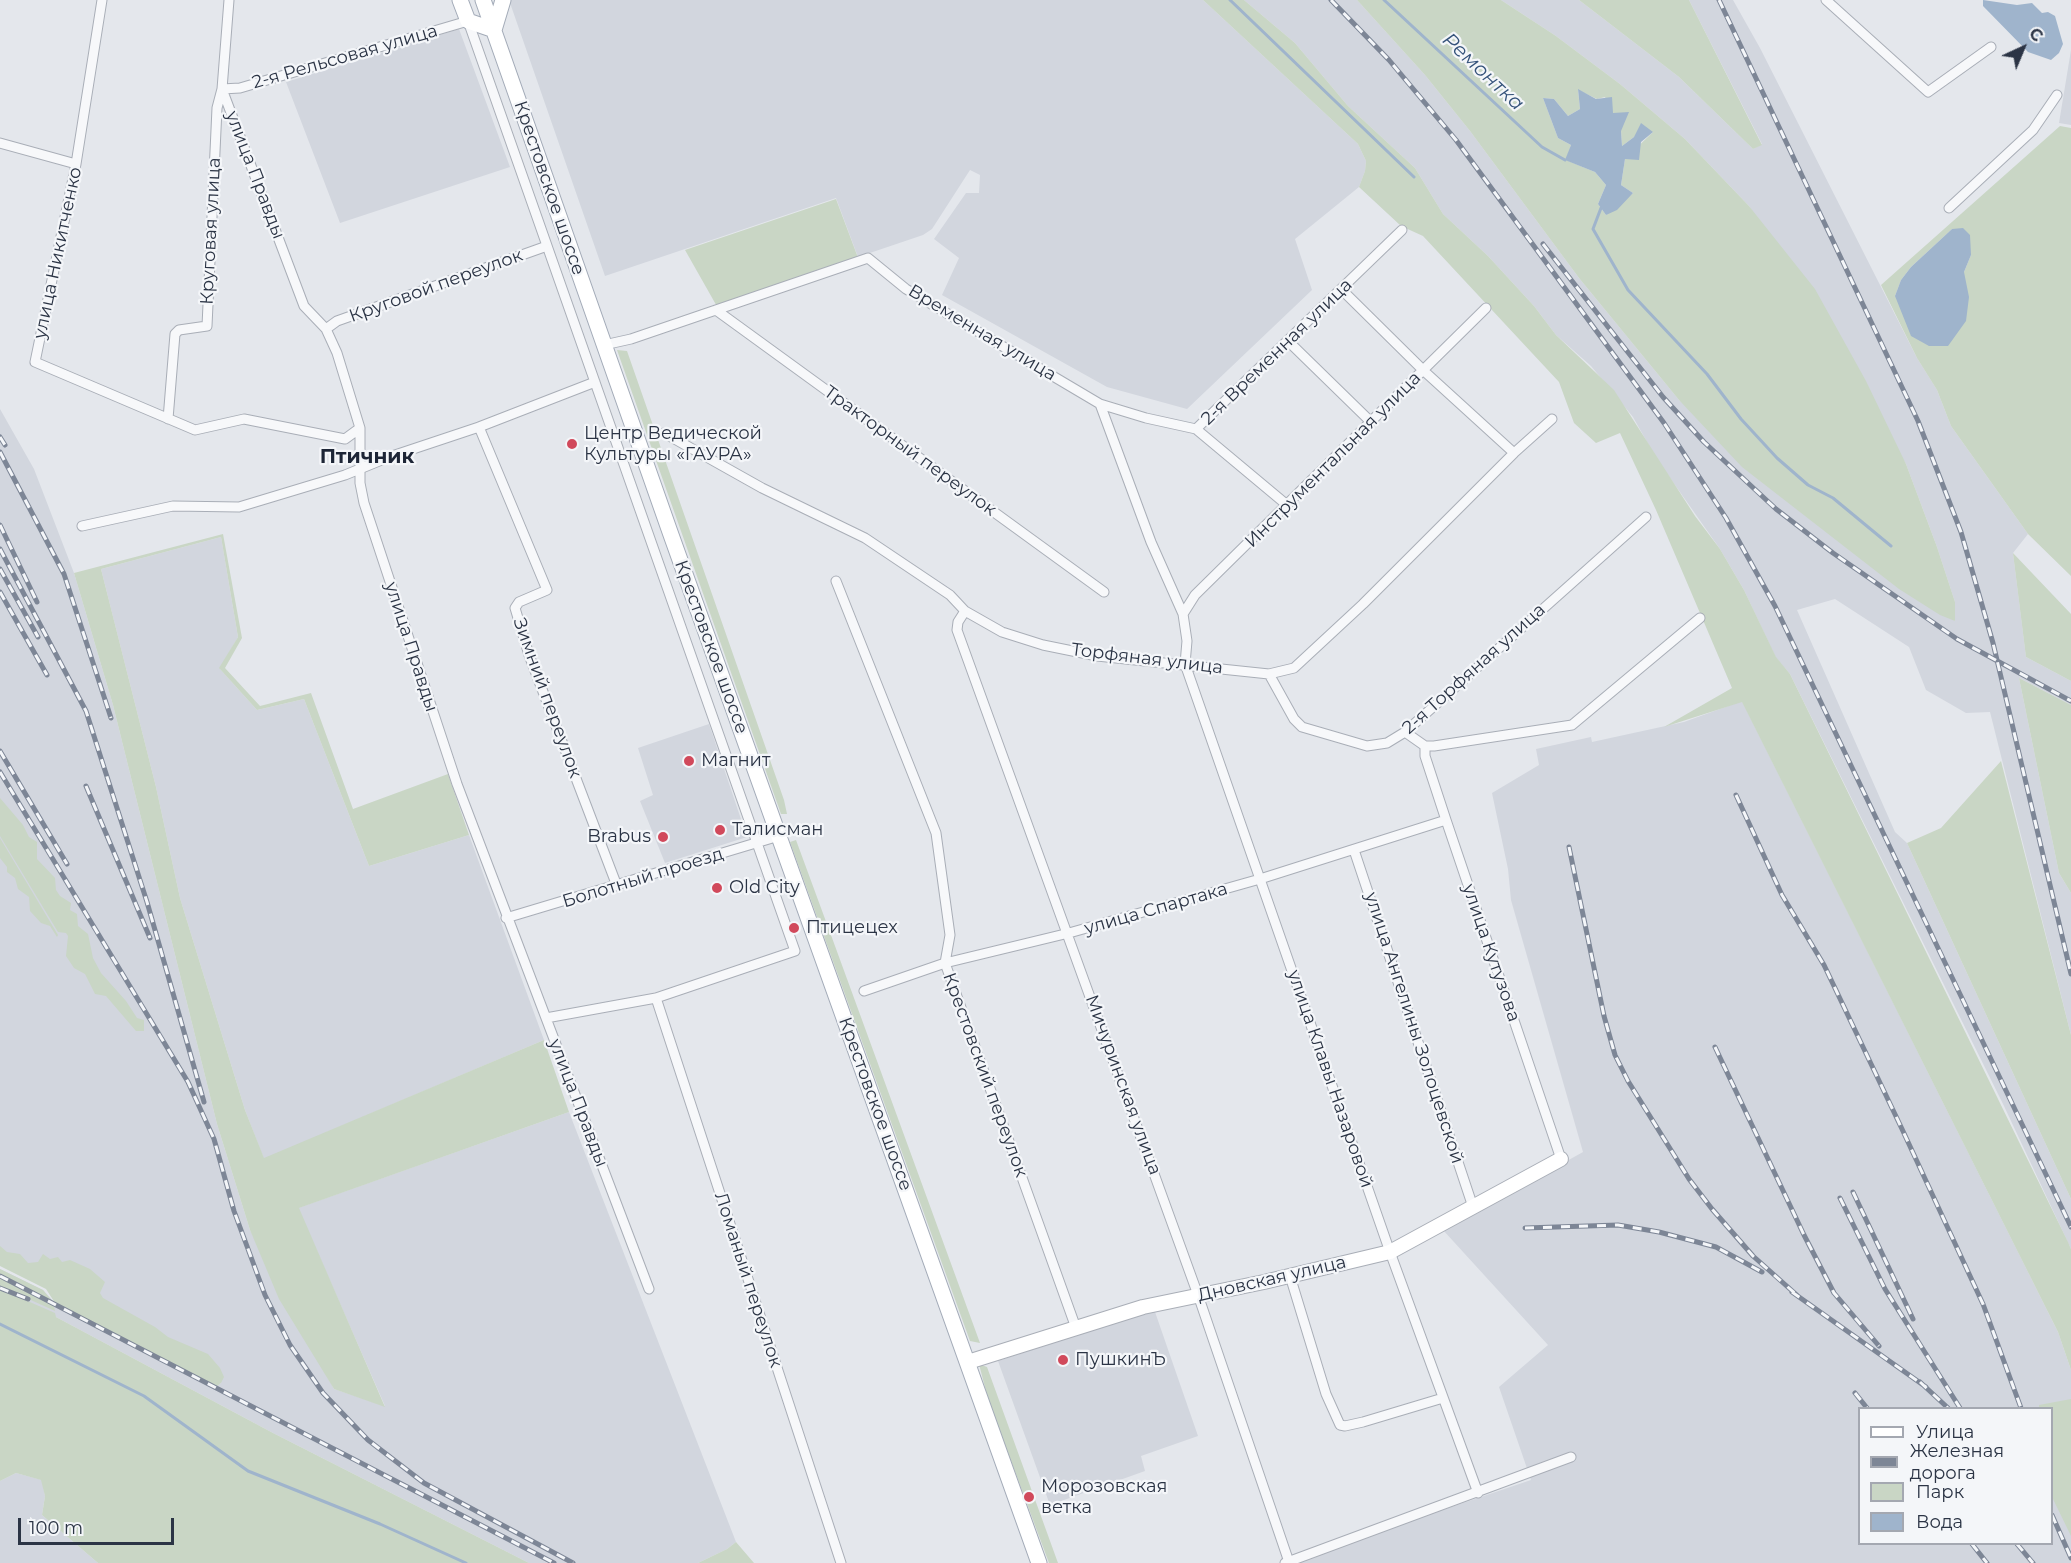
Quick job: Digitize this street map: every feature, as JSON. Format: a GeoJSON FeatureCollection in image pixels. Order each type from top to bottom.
{"type":"FeatureCollection","features":[{"type":"Feature","properties":{"kind":"main road"},"geometry":{"type":"LineString","coordinates":[[460,0],[468,21],[494,30],[503,0]]}},
{"type":"Feature","properties":{"kind":"main road","name":"Крестовское шоссе"},"geometry":{"type":"LineString","coordinates":[[483,0],[1039,1563]]}},
{"type":"Feature","properties":{"kind":"street","name":"улица Никитченко"},"geometry":{"type":"LineString","coordinates":[[102,0],[76,164],[35,362],[168,419]]}},
{"type":"Feature","properties":{"kind":"street","name":"улица Правды"},"geometry":{"type":"LineString","coordinates":[[230,0],[222,89],[304,306],[326,328],[337,353],[360,428],[362,467],[360,483],[364,503],[457,784],[506,918],[649,1289]]}},
{"type":"Feature","properties":{"kind":"street"},"geometry":{"type":"LineString","coordinates":[[1826,0],[1928,92],[1990,47]]}},
{"type":"Feature","properties":{"kind":"street"},"geometry":{"type":"LineString","coordinates":[[468,21],[795,951],[656,998],[546,1018]]}},
{"type":"Feature","properties":{"kind":"street","name":"2-я Рельсовая улица"},"geometry":{"type":"LineString","coordinates":[[222,89],[240,88],[468,21]]}},
{"type":"Feature","properties":{"kind":"street","name":"Круговая улица"},"geometry":{"type":"LineString","coordinates":[[168,419],[175,334],[179,330],[207,326],[217,108],[222,89]]}},
{"type":"Feature","properties":{"kind":"street"},"geometry":{"type":"LineString","coordinates":[[1949,208],[2033,130],[2057,95]]}},
{"type":"Feature","properties":{"kind":"street"},"geometry":{"type":"LineString","coordinates":[[0,143],[76,164]]}},
{"type":"Feature","properties":{"kind":"street","name":"2-я Временная улица"},"geometry":{"type":"LineString","coordinates":[[1100,404],[1146,418],[1196,429],[1402,230]]}},
{"type":"Feature","properties":{"kind":"street","name":"Круговой переулок"},"geometry":{"type":"LineString","coordinates":[[326,328],[337,321],[547,246]]}},
{"type":"Feature","properties":{"kind":"street","name":"Временная улица"},"geometry":{"type":"LineString","coordinates":[[604,345],[631,339],[868,258],[906,289],[1100,404]]}},
{"type":"Feature","properties":{"kind":"street"},"geometry":{"type":"LineString","coordinates":[[1341,290],[1424,371],[1514,453]]}},
{"type":"Feature","properties":{"kind":"street","name":"Инструментальная улица"},"geometry":{"type":"LineString","coordinates":[[1183,614],[1195,595],[1486,308]]}},
{"type":"Feature","properties":{"kind":"street","name":"Тракторный переулок"},"geometry":{"type":"LineString","coordinates":[[716,310],[1104,592]]}},
{"type":"Feature","properties":{"kind":"street"},"geometry":{"type":"LineString","coordinates":[[1288,341],[1371,422]]}},
{"type":"Feature","properties":{"kind":"street"},"geometry":{"type":"LineString","coordinates":[[82,526],[173,506],[239,507],[345,476],[362,467],[480,427],[595,382]]}},
{"type":"Feature","properties":{"kind":"street"},"geometry":{"type":"LineString","coordinates":[[1100,404],[1151,542],[1183,614],[1187,641],[1185,664]]}},
{"type":"Feature","properties":{"kind":"street"},"geometry":{"type":"LineString","coordinates":[[168,419],[195,430],[244,419],[345,439],[360,428]]}},
{"type":"Feature","properties":{"kind":"street","name":"Торфяная улица"},"geometry":{"type":"LineString","coordinates":[[664,433],[762,488],[865,538],[950,595],[964,612],[1002,632],[1043,645],[1097,656],[1269,674],[1294,668],[1363,604],[1551,419]]}},
{"type":"Feature","properties":{"kind":"street","name":"Зимний переулок"},"geometry":{"type":"LineString","coordinates":[[480,427],[547,590],[519,602],[515,608],[533,666],[617,886]]}},
{"type":"Feature","properties":{"kind":"street"},"geometry":{"type":"LineString","coordinates":[[1196,429],[1287,506]]}},
{"type":"Feature","properties":{"kind":"street","name":"2-я Торфяная улица"},"geometry":{"type":"LineString","coordinates":[[1269,674],[1294,719],[1302,727],[1367,746],[1387,743],[1405,732],[1646,517]]}},
{"type":"Feature","properties":{"kind":"street","name":"Крестовский переулок"},"geometry":{"type":"LineString","coordinates":[[836,581],[936,833],[950,935],[945,963],[1076,1328]]}},
{"type":"Feature","properties":{"kind":"street","name":"Мичуринская улица"},"geometry":{"type":"LineString","coordinates":[[964,612],[958,622],[957,630],[1069,933],[1198,1295],[1287,1562]]}},
{"type":"Feature","properties":{"kind":"street"},"geometry":{"type":"LineString","coordinates":[[1405,732],[1425,746],[1572,725],[1587,715],[1700,618]]}},
{"type":"Feature","properties":{"kind":"street","name":"улица Клавы Назаровой"},"geometry":{"type":"LineString","coordinates":[[1185,664],[1390,1252],[1478,1493]]}},
{"type":"Feature","properties":{"kind":"street","name":"улица Кутузова"},"geometry":{"type":"LineString","coordinates":[[1425,746],[1425,756],[1446,820],[1561,1159]]}},
{"type":"Feature","properties":{"kind":"street","name":"улица Спартака"},"geometry":{"type":"LineString","coordinates":[[864,991],[945,963],[1069,933],[1260,879],[1446,820]]}},
{"type":"Feature","properties":{"kind":"street","name":"Болотный проезд"},"geometry":{"type":"LineString","coordinates":[[506,918],[779,836]]}},
{"type":"Feature","properties":{"kind":"street","name":"улица Ангелины Золоцевской"},"geometry":{"type":"LineString","coordinates":[[1354,850],[1473,1207]]}},
{"type":"Feature","properties":{"kind":"street","name":"Ломаный переулок"},"geometry":{"type":"LineString","coordinates":[[656,998],[841,1563]]}},
{"type":"Feature","properties":{"kind":"street","name":"Дновская улица"},"geometry":{"type":"LineString","coordinates":[[968,1362],[1143,1306],[1290,1276],[1390,1252],[1561,1159]]}},
{"type":"Feature","properties":{"kind":"street"},"geometry":{"type":"LineString","coordinates":[[1290,1276],[1326,1394],[1340,1425],[1363,1422],[1443,1398]]}},
{"type":"Feature","properties":{"kind":"street"},"geometry":{"type":"LineString","coordinates":[[1287,1562],[1571,1457]]}},
{"type":"Feature","properties":{"kind":"shaded area"},"geometry":{"type":"Polygon","coordinates":[[[509,0],[1203,0],[1358,144],[1366,161],[1365,171],[1359,187],[1295,239],[1312,290],[1187,409],[1107,387],[942,295],[959,258],[934,239],[966,193],[979,193],[980,175],[970,170],[932,229],[923,235],[858,257],[836,198],[605,276],[509,0]]]}},
{"type":"Feature","properties":{"kind":"shaded area"},"geometry":{"type":"Polygon","coordinates":[[[1244,0],[1357,0],[1425,75],[1470,131],[1579,278],[1679,400],[1955,621],[1955,602],[1906,464],[1749,206],[1685,139],[1620,84],[1556,36],[1501,0],[1579,0],[1679,77],[1753,149],[1762,144],[1689,0],[1733,0],[1760,48],[1917,358],[1937,390],[1951,426],[2028,534],[2013,553],[2026,657],[2071,681],[2071,705],[2019,678],[2059,873],[2071,893],[2071,1035],[1990,712],[1966,713],[1926,690],[1909,647],[1835,599],[1797,610],[1895,832],[1907,843],[2071,1199],[2071,1249],[2004,1106],[1790,674],[1776,658],[1744,590],[1720,549],[1656,458],[1633,417],[1591,366],[1556,335],[1534,306],[1488,256],[1443,214],[1415,168],[1348,106],[1295,43],[1244,0]]]}},
{"type":"Feature","properties":{"kind":"shaded area"},"geometry":{"type":"Polygon","coordinates":[[[459,29],[510,167],[340,223],[286,82],[459,29]]]}},
{"type":"Feature","properties":{"kind":"shaded area"},"geometry":{"type":"Polygon","coordinates":[[[2071,50],[2071,125],[2059,123],[2071,50]]]}},
{"type":"Feature","properties":{"kind":"shaded area"},"geometry":{"type":"Polygon","coordinates":[[[0,409],[34,469],[74,573],[113,705],[217,1124],[250,1230],[334,1389],[385,1406],[298,1208],[569,1112],[736,1542],[727,1549],[698,1563],[529,1563],[273,1433],[56,1317],[0,1294],[0,1269],[43,1290],[55,1303],[215,1387],[221,1383],[0,1259],[0,409]]]}},
{"type":"Feature","properties":{"kind":"shaded area"},"geometry":{"type":"Polygon","coordinates":[[[221,537],[238,637],[220,669],[257,710],[304,699],[369,866],[469,835],[544,1040],[264,1159],[245,1110],[180,898],[156,787],[101,569],[221,537]]]}},
{"type":"Feature","properties":{"kind":"shaded area"},"geometry":{"type":"Polygon","coordinates":[[[1742,701],[2058,1332],[2071,1370],[2071,1563],[1286,1563],[1531,1480],[1499,1387],[1548,1345],[1443,1230],[1583,1152],[1511,900],[1508,869],[1492,793],[1539,765],[1536,749],[1591,737],[1592,742],[1684,722],[1742,701]]]}},
{"type":"Feature","properties":{"kind":"shaded area"},"geometry":{"type":"Polygon","coordinates":[[[709,724],[747,837],[665,863],[640,801],[653,795],[638,748],[709,724]]]}},
{"type":"Feature","properties":{"kind":"shaded area"},"geometry":{"type":"Polygon","coordinates":[[[1154,1309],[1198,1436],[1141,1456],[1145,1471],[1050,1505],[998,1361],[1154,1309]]]}},
{"type":"Feature","properties":{"kind":"shaded area"},"geometry":{"type":"Polygon","coordinates":[[[16,1473],[42,1480],[45,1496],[42,1515],[98,1563],[0,1563],[0,1481],[16,1473]]]}},
{"type":"Feature","properties":{"kind":"green space"},"geometry":{"type":"Polygon","coordinates":[[[1203,0],[1244,0],[1295,43],[1348,106],[1415,168],[1443,214],[1488,256],[1534,306],[1556,335],[1614,390],[1695,516],[1720,549],[1744,590],[1776,657],[1790,674],[2071,1249],[2071,1370],[2058,1332],[1742,702],[1664,727],[1732,688],[1656,510],[1620,433],[1596,443],[1574,423],[1559,382],[1423,236],[1401,226],[1359,187],[1366,161],[1358,144],[1203,0]]]}},
{"type":"Feature","properties":{"kind":"green space"},"geometry":{"type":"Polygon","coordinates":[[[1357,0],[1501,0],[1556,36],[1620,84],[1685,139],[1749,206],[1815,289],[1866,381],[1906,464],[1955,602],[1955,621],[1940,615],[1899,589],[1742,467],[1679,400],[1579,278],[1470,131],[1425,75],[1357,0]],[[1578,90],[1580,109],[1568,116],[1554,99],[1543,98],[1558,138],[1571,145],[1566,160],[1595,172],[1606,185],[1598,204],[1606,215],[1633,193],[1621,185],[1625,159],[1653,132],[1634,137],[1622,146],[1621,131],[1605,97],[1597,99],[1578,90]]]}},
{"type":"Feature","properties":{"kind":"green space"},"geometry":{"type":"Polygon","coordinates":[[[1579,0],[1689,0],[1762,145],[1753,149],[1679,77],[1579,0]]]}},
{"type":"Feature","properties":{"kind":"green space"},"geometry":{"type":"Polygon","coordinates":[[[2060,126],[2071,128],[2071,576],[2028,534],[1951,426],[1937,390],[1917,358],[1881,285],[2060,126]],[[1952,229],[1911,267],[1901,280],[1895,296],[1964,272],[1971,255],[1952,229]]]}},
{"type":"Feature","properties":{"kind":"green space"},"geometry":{"type":"Polygon","coordinates":[[[836,199],[860,263],[719,310],[685,250],[836,199]]]}},
{"type":"Feature","properties":{"kind":"green space"},"geometry":{"type":"Polygon","coordinates":[[[617,350],[627,351],[787,814],[781,814],[617,350]]]}},
{"type":"Feature","properties":{"kind":"green space"},"geometry":{"type":"Polygon","coordinates":[[[223,534],[242,638],[225,668],[260,706],[311,693],[353,809],[448,774],[469,835],[369,866],[304,699],[257,710],[219,668],[238,637],[221,537],[101,569],[156,787],[180,898],[245,1110],[264,1158],[544,1040],[569,1112],[299,1208],[385,1407],[334,1389],[279,1299],[250,1230],[217,1124],[113,705],[74,573],[223,534]]]}},
{"type":"Feature","properties":{"kind":"green space"},"geometry":{"type":"Polygon","coordinates":[[[2013,553],[2071,614],[2071,681],[2026,657],[2013,553]]]}},
{"type":"Feature","properties":{"kind":"green space"},"geometry":{"type":"Polygon","coordinates":[[[2019,678],[2071,705],[2071,893],[2059,873],[2019,678]]]}},
{"type":"Feature","properties":{"kind":"green space"},"geometry":{"type":"Polygon","coordinates":[[[2001,761],[2071,1035],[2071,1199],[1907,843],[1941,828],[2001,761]]]}},
{"type":"Feature","properties":{"kind":"green space"},"geometry":{"type":"Polygon","coordinates":[[[0,798],[23,825],[29,837],[37,842],[37,859],[55,878],[56,890],[60,896],[71,903],[70,910],[77,914],[78,926],[88,934],[93,958],[101,973],[126,1001],[137,1018],[144,1020],[144,1031],[136,1031],[106,996],[95,994],[85,974],[74,968],[66,956],[68,936],[66,933],[58,932],[0,836],[0,798]]]}},
{"type":"Feature","properties":{"kind":"green space"},"geometry":{"type":"Polygon","coordinates":[[[0,838],[58,935],[57,937],[50,926],[41,923],[30,911],[29,897],[18,889],[15,878],[7,872],[7,867],[0,858],[0,838]]]}},
{"type":"Feature","properties":{"kind":"green space"},"geometry":{"type":"Polygon","coordinates":[[[796,840],[980,1343],[970,1341],[790,842],[796,840]]]}},
{"type":"Feature","properties":{"kind":"green space"},"geometry":{"type":"Polygon","coordinates":[[[0,1246],[7,1252],[20,1254],[28,1263],[38,1262],[43,1254],[50,1259],[58,1257],[62,1262],[70,1260],[90,1269],[105,1282],[100,1293],[103,1298],[155,1327],[168,1337],[208,1354],[220,1368],[224,1377],[221,1383],[216,1387],[55,1303],[46,1289],[0,1266],[0,1246]]]}},
{"type":"Feature","properties":{"kind":"green space"},"geometry":{"type":"Polygon","coordinates":[[[0,1269],[43,1290],[54,1303],[0,1275],[0,1269]]]}},
{"type":"Feature","properties":{"kind":"green space"},"geometry":{"type":"Polygon","coordinates":[[[0,1278],[54,1306],[55,1311],[0,1286],[0,1278]]]}},
{"type":"Feature","properties":{"kind":"green space"},"geometry":{"type":"Polygon","coordinates":[[[0,1289],[55,1313],[56,1317],[273,1433],[529,1563],[98,1563],[42,1515],[45,1496],[41,1480],[16,1473],[0,1481],[0,1289]]]}},
{"type":"Feature","properties":{"kind":"green space"},"geometry":{"type":"Polygon","coordinates":[[[979,1364],[987,1367],[1058,1563],[1049,1563],[988,1399],[979,1364]]]}},
{"type":"Feature","properties":{"kind":"green space"},"geometry":{"type":"Polygon","coordinates":[[[2071,1399],[2071,1536],[2053,1499],[2053,1407],[2039,1407],[2039,1405],[2071,1399]]]}},
{"type":"Feature","properties":{"kind":"green space"},"geometry":{"type":"Polygon","coordinates":[[[736,1542],[754,1563],[698,1563],[727,1549],[736,1542]]]}},
{"type":"Feature","properties":{"kind":"water"},"geometry":{"type":"Polygon","coordinates":[[[1983,0],[2017,5],[2032,3],[2042,13],[2048,12],[2055,16],[2063,44],[2059,53],[2051,60],[2028,52],[1983,6],[1983,0]]]}},
{"type":"Feature","properties":{"kind":"water"},"geometry":{"type":"Polygon","coordinates":[[[1578,89],[1596,99],[1612,97],[1613,113],[1629,112],[1621,131],[1622,146],[1634,137],[1641,123],[1653,132],[1641,142],[1639,160],[1625,159],[1621,185],[1633,193],[1617,210],[1606,215],[1598,204],[1606,185],[1595,172],[1565,160],[1571,145],[1558,138],[1543,98],[1554,99],[1568,116],[1580,109],[1578,89]]]}},
{"type":"Feature","properties":{"kind":"water"},"geometry":{"type":"Polygon","coordinates":[[[1963,228],[1970,235],[1971,255],[1964,272],[1969,297],[1966,321],[1948,346],[1929,346],[1911,336],[1895,296],[1901,280],[1911,267],[1952,229],[1963,228]]]}},
{"type":"Feature","properties":{"kind":"waterway"},"geometry":{"type":"LineString","coordinates":[[1230,0],[1414,177]]}},
{"type":"Feature","properties":{"kind":"waterway","name":"Ремонтка"},"geometry":{"type":"LineString","coordinates":[[1384,0],[1542,147],[1565,160]]}},
{"type":"Feature","properties":{"kind":"waterway"},"geometry":{"type":"LineString","coordinates":[[1601,208],[1593,229],[1628,290],[1707,374],[1741,419],[1777,458],[1808,485],[1833,498],[1891,546]]}},
{"type":"Feature","properties":{"kind":"waterway"},"geometry":{"type":"LineString","coordinates":[[0,1324],[144,1396],[248,1471],[380,1524],[466,1563]]}},
{"type":"Feature","properties":{"kind":"railway"},"geometry":{"type":"LineString","coordinates":[[1331,0],[1389,60],[1456,140],[1664,423],[1726,518],[1775,606],[2071,1227]]}},
{"type":"Feature","properties":{"kind":"railway"},"geometry":{"type":"LineString","coordinates":[[1719,0],[1918,421],[1961,532],[1993,643],[2071,974]]}},
{"type":"Feature","properties":{"kind":"railway"},"geometry":{"type":"LineString","coordinates":[[1543,244],[1663,397],[1704,442],[1776,509],[1833,553],[1957,639],[2071,701]]}},
{"type":"Feature","properties":{"kind":"railway"},"geometry":{"type":"LineString","coordinates":[[0,437],[5,445]]}},
{"type":"Feature","properties":{"kind":"railway"},"geometry":{"type":"LineString","coordinates":[[0,452],[64,574],[111,718]]}},
{"type":"Feature","properties":{"kind":"railway"},"geometry":{"type":"LineString","coordinates":[[0,525],[37,602]]}},
{"type":"Feature","properties":{"kind":"railway"},"geometry":{"type":"LineString","coordinates":[[0,549],[86,711],[147,902],[204,1102]]}},
{"type":"Feature","properties":{"kind":"railway"},"geometry":{"type":"LineString","coordinates":[[0,569],[38,637]]}},
{"type":"Feature","properties":{"kind":"railway"},"geometry":{"type":"LineString","coordinates":[[0,592],[47,675]]}},
{"type":"Feature","properties":{"kind":"railway"},"geometry":{"type":"LineString","coordinates":[[0,751],[67,864]]}},
{"type":"Feature","properties":{"kind":"railway"},"geometry":{"type":"LineString","coordinates":[[0,772],[188,1082],[214,1139],[234,1211],[265,1295],[290,1345],[323,1393],[368,1440],[424,1483],[573,1563]]}},
{"type":"Feature","properties":{"kind":"railway"},"geometry":{"type":"LineString","coordinates":[[86,786],[150,938]]}},
{"type":"Feature","properties":{"kind":"railway"},"geometry":{"type":"LineString","coordinates":[[1736,795],[1782,895],[1824,965],[1902,1129],[1983,1304],[2021,1407]]}},
{"type":"Feature","properties":{"kind":"railway"},"geometry":{"type":"LineString","coordinates":[[1569,847],[1604,1016],[1615,1055],[1628,1081],[1689,1179],[1712,1209],[1753,1256],[1799,1297]]}},
{"type":"Feature","properties":{"kind":"railway"},"geometry":{"type":"LineString","coordinates":[[1715,1047],[1834,1293],[1879,1346]]}},
{"type":"Feature","properties":{"kind":"railway"},"geometry":{"type":"LineString","coordinates":[[1853,1192],[1913,1319]]}},
{"type":"Feature","properties":{"kind":"railway"},"geometry":{"type":"LineString","coordinates":[[1840,1198],[1885,1289],[1959,1407]]}},
{"type":"Feature","properties":{"kind":"railway"},"geometry":{"type":"LineString","coordinates":[[1525,1228],[1618,1225],[1659,1232],[1716,1247],[1762,1272]]}},
{"type":"Feature","properties":{"kind":"railway"},"geometry":{"type":"LineString","coordinates":[[0,1276],[554,1563]]}},
{"type":"Feature","properties":{"kind":"railway"},"geometry":{"type":"LineString","coordinates":[[0,1288],[28,1299]]}},
{"type":"Feature","properties":{"kind":"railway"},"geometry":{"type":"LineString","coordinates":[[1792,1292],[1926,1387]]}},
{"type":"Feature","properties":{"kind":"railway"},"geometry":{"type":"LineString","coordinates":[[1920,1382],[1947,1407]]}},
{"type":"Feature","properties":{"kind":"railway"},"geometry":{"type":"LineString","coordinates":[[1855,1393],[1866,1407]]}},
{"type":"Feature","properties":{"kind":"railway"},"geometry":{"type":"LineString","coordinates":[[2053,1517],[2071,1558]]}},
{"type":"Feature","properties":{"kind":"railway"},"geometry":{"type":"LineString","coordinates":[[1973,1545],[1987,1563]]}},
{"type":"Feature","properties":{"kind":"railway"},"geometry":{"type":"LineString","coordinates":[[2018,1545],[2033,1563]]}},
{"type":"Feature","properties":{"kind":"place","name":"Центр Ведической Культуры «ГАУРА»"},"geometry":{"type":"Point","coordinates":[572,444]}},
{"type":"Feature","properties":{"kind":"place","name":"Магнит"},"geometry":{"type":"Point","coordinates":[689,761]}},
{"type":"Feature","properties":{"kind":"place","name":"Талисман"},"geometry":{"type":"Point","coordinates":[720,830]}},
{"type":"Feature","properties":{"kind":"place","name":"Brabus"},"geometry":{"type":"Point","coordinates":[663,837]}},
{"type":"Feature","properties":{"kind":"place","name":"Old City"},"geometry":{"type":"Point","coordinates":[717,888]}},
{"type":"Feature","properties":{"kind":"place","name":"Птицецех"},"geometry":{"type":"Point","coordinates":[794,928]}},
{"type":"Feature","properties":{"kind":"place","name":"ПушкинЪ"},"geometry":{"type":"Point","coordinates":[1063,1360]}},
{"type":"Feature","properties":{"kind":"place","name":"Морозовская ветка"},"geometry":{"type":"Point","coordinates":[1029,1497]}},
{"type":"Feature","properties":{"kind":"district","name":"Птичник"},"geometry":{"type":"Point","coordinates":[367,457]}}]}
